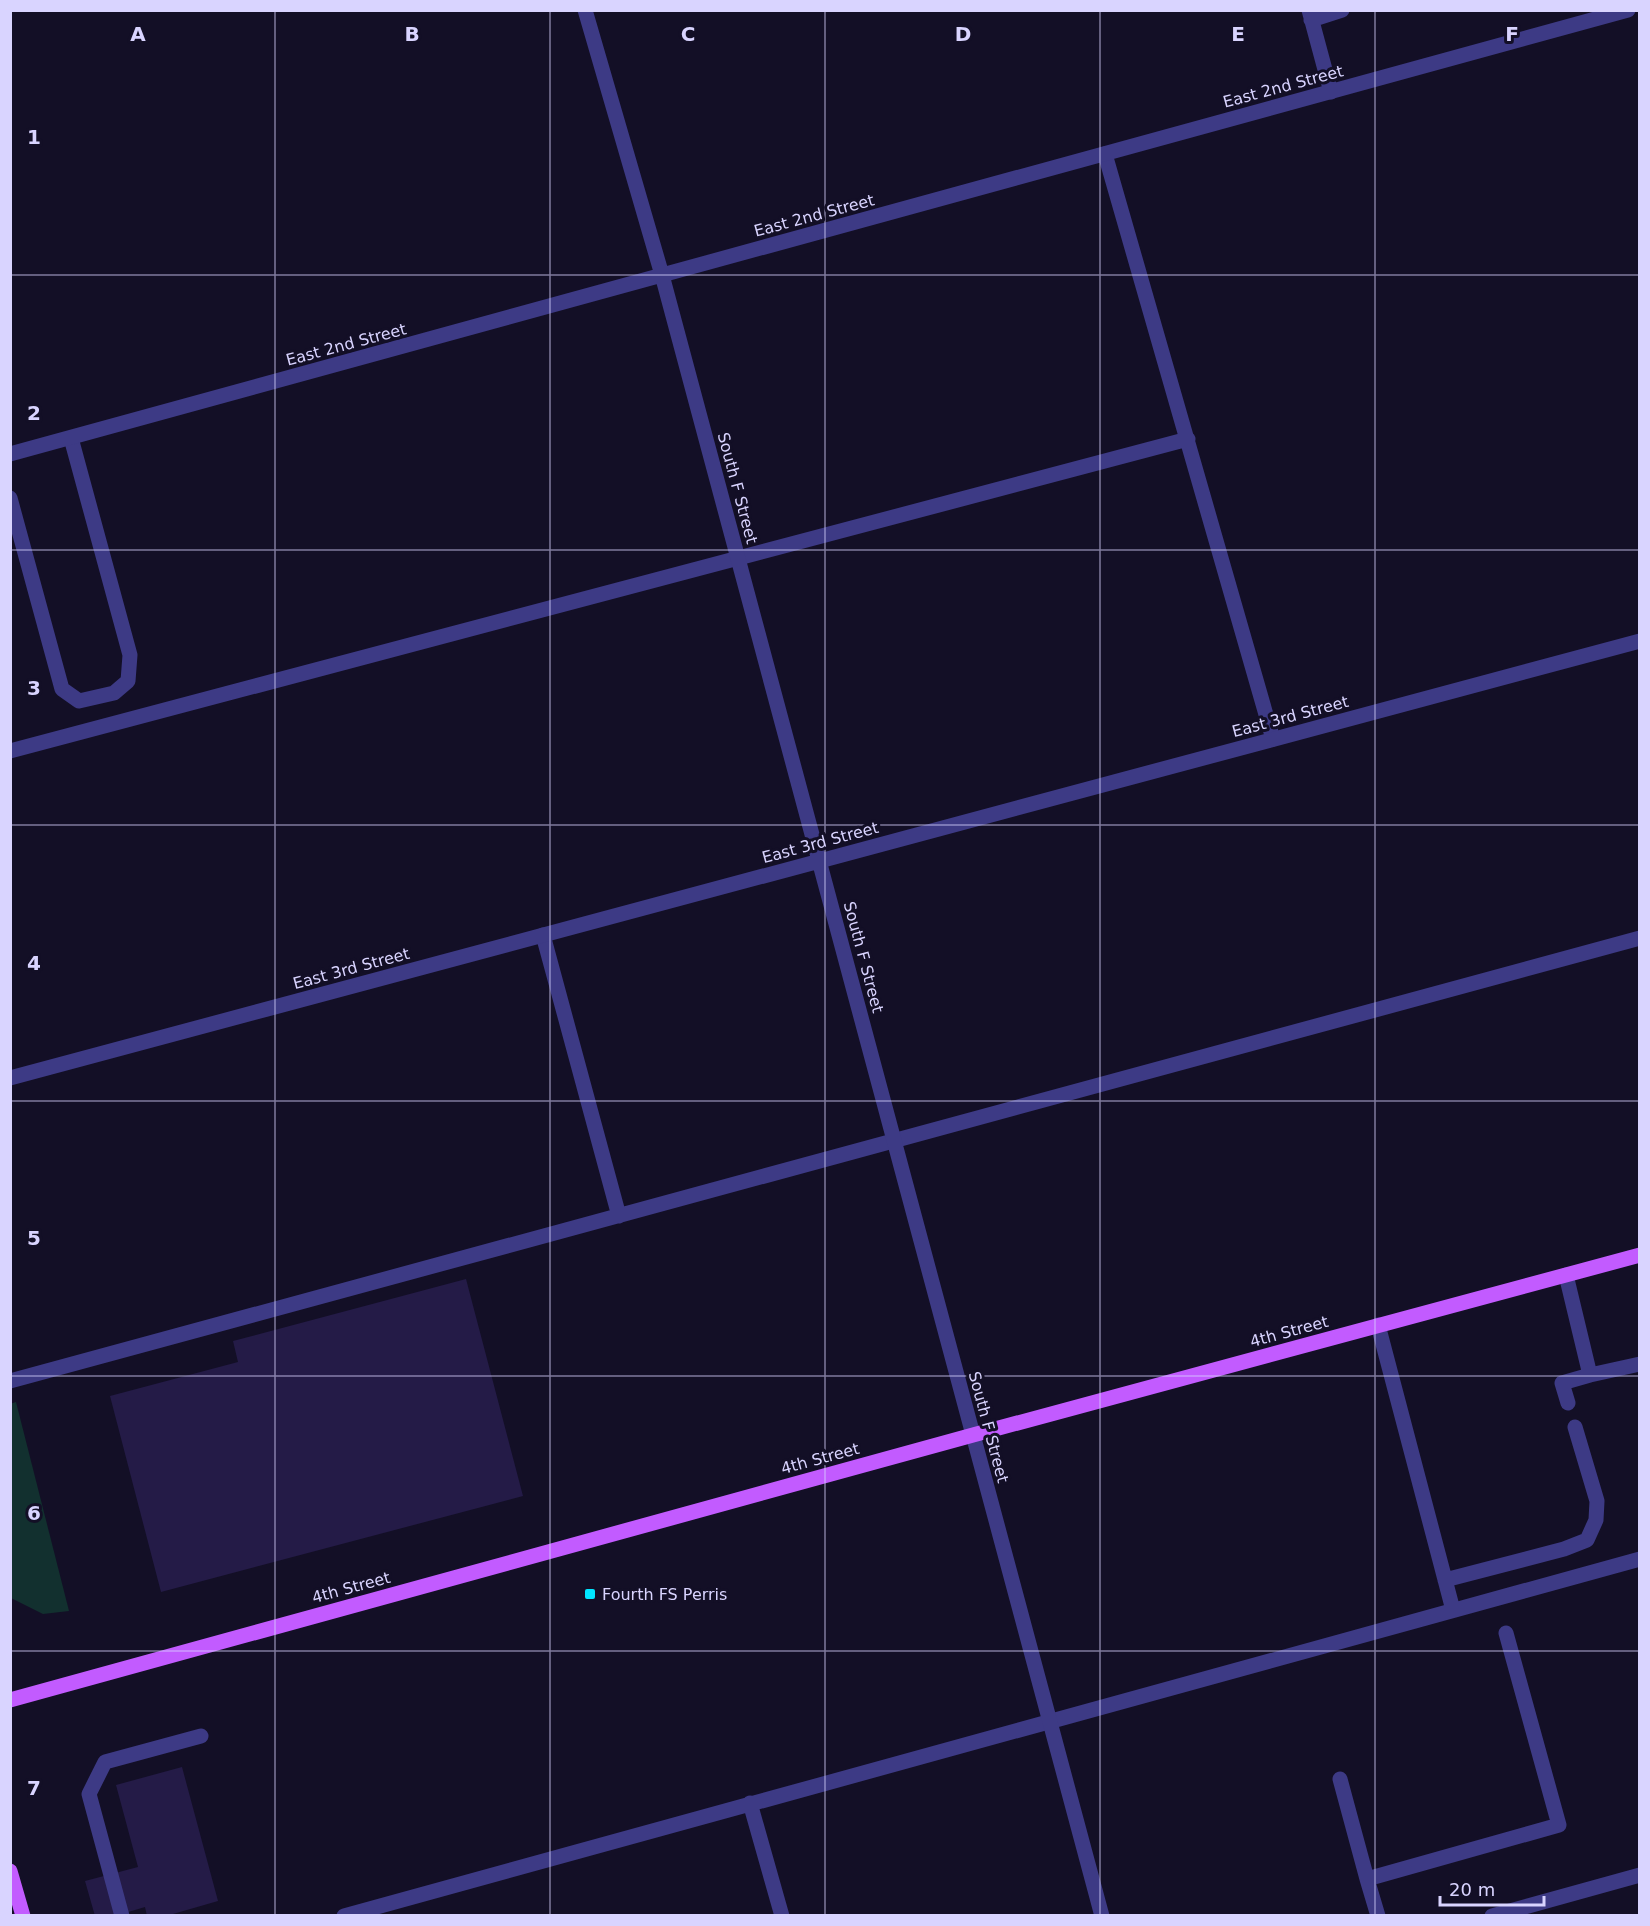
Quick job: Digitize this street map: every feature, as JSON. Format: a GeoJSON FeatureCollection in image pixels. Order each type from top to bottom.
{"type":"FeatureCollection","features":[{"type":"Feature","properties":{"kind":"main road","name":"4th Street"},"geometry":{"type":"LineString","coordinates":[[10,1700],[973,1435],[1640,1255]]}},
{"type":"Feature","properties":{"kind":"main road"},"geometry":{"type":"LineString","coordinates":[[10,1870],[22,1916]]}},
{"type":"Feature","properties":{"kind":"street","name":"South F Street"},"geometry":{"type":"LineString","coordinates":[[585,10],[662,275],[739,558],[1102,1916]]}},
{"type":"Feature","properties":{"kind":"street"},"geometry":{"type":"LineString","coordinates":[[1330,92],[1310,15],[1342,10]]}},
{"type":"Feature","properties":{"kind":"street","name":"East 2nd Street"},"geometry":{"type":"LineString","coordinates":[[10,454],[1628,10]]}},
{"type":"Feature","properties":{"kind":"street"},"geometry":{"type":"LineString","coordinates":[[1105,154],[1273,739]]}},
{"type":"Feature","properties":{"kind":"street"},"geometry":{"type":"LineString","coordinates":[[10,498],[62,689],[79,701],[114,693],[128,681],[130,655],[71,438]]}},
{"type":"Feature","properties":{"kind":"street"},"geometry":{"type":"LineString","coordinates":[[10,751],[1188,439]]}},
{"type":"Feature","properties":{"kind":"street","name":"East 3rd Street"},"geometry":{"type":"LineString","coordinates":[[10,1078],[1640,641]]}},
{"type":"Feature","properties":{"kind":"street"},"geometry":{"type":"LineString","coordinates":[[543,935],[619,1216]]}},
{"type":"Feature","properties":{"kind":"street"},"geometry":{"type":"LineString","coordinates":[[10,1381],[1640,938]]}},
{"type":"Feature","properties":{"kind":"street"},"geometry":{"type":"LineString","coordinates":[[1566,1275],[1590,1375]]}},
{"type":"Feature","properties":{"kind":"street"},"geometry":{"type":"LineString","coordinates":[[1378,1325],[1453,1610]]}},
{"type":"Feature","properties":{"kind":"street"},"geometry":{"type":"LineString","coordinates":[[1568,1403],[1562,1383],[1640,1364]]}},
{"type":"Feature","properties":{"kind":"street"},"geometry":{"type":"LineString","coordinates":[[1445,1580],[1564,1549],[1587,1540],[1596,1520],[1597,1501],[1575,1427]]}},
{"type":"Feature","properties":{"kind":"street"},"geometry":{"type":"LineString","coordinates":[[344,1916],[1640,1559]]}},
{"type":"Feature","properties":{"kind":"street"},"geometry":{"type":"LineString","coordinates":[[1367,1879],[1559,1825],[1506,1632]]}},
{"type":"Feature","properties":{"kind":"street"},"geometry":{"type":"LineString","coordinates":[[123,1916],[89,1794],[105,1762],[201,1736]]}},
{"type":"Feature","properties":{"kind":"street"},"geometry":{"type":"LineString","coordinates":[[1340,1779],[1378,1916]]}},
{"type":"Feature","properties":{"kind":"street"},"geometry":{"type":"LineString","coordinates":[[750,1803],[782,1916]]}},
{"type":"Feature","properties":{"kind":"street"},"geometry":{"type":"LineString","coordinates":[[1492,1916],[1640,1875]]}},
{"type":"Feature","properties":{"kind":"green space"},"geometry":{"type":"Polygon","coordinates":[[[16,1402],[69,1611],[43,1614],[11,1598],[10,1404],[16,1402]]]}},
{"type":"Feature","properties":{"kind":"building"},"geometry":{"type":"Polygon","coordinates":[[[466,1279],[523,1496],[161,1592],[110,1396],[238,1362],[233,1341],[466,1279]]]}},
{"type":"Feature","properties":{"kind":"building"},"geometry":{"type":"Polygon","coordinates":[[[182,1767],[218,1901],[166,1916],[147,1916],[145,1907],[115,1916],[95,1916],[85,1881],[138,1867],[116,1785],[182,1767]]]}},
{"type":"Feature","properties":{"kind":"place","name":"Fourth FS Perris"},"geometry":{"type":"Point","coordinates":[590,1594]}}]}
